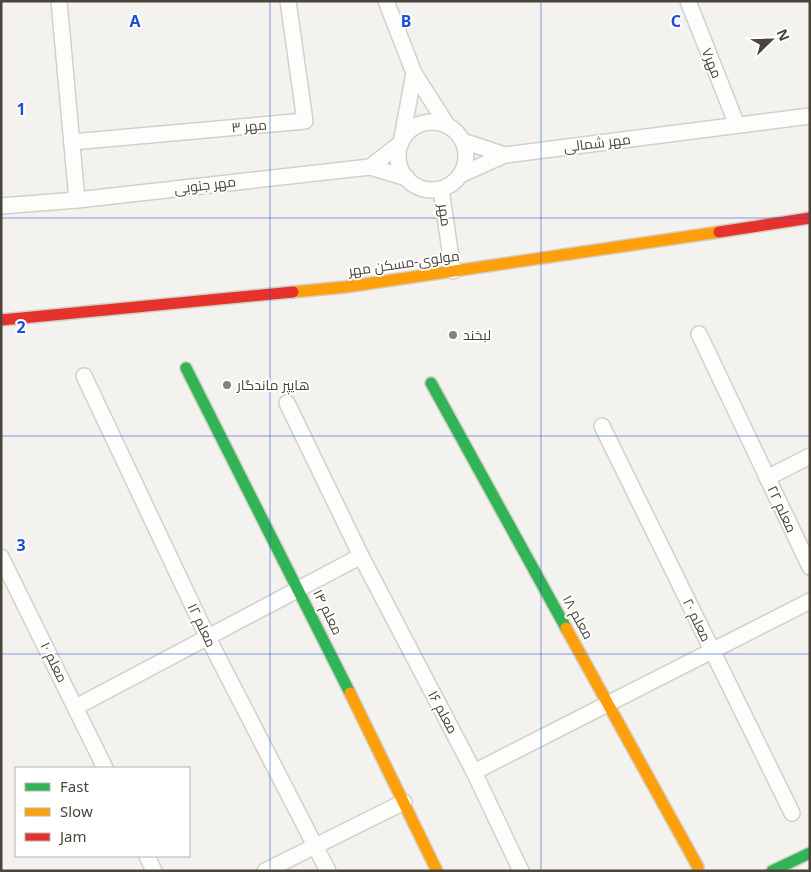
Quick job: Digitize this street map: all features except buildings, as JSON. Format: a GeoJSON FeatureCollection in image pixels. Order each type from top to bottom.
{"type":"FeatureCollection","features":[{"type":"Feature","properties":{"kind":"street"},"geometry":{"type":"LineString","coordinates":[[60,1],[77,200]]}},
{"type":"Feature","properties":{"kind":"street","name":"مهر ۳"},"geometry":{"type":"LineString","coordinates":[[72,142],[305,120],[288,1]]}},
{"type":"Feature","properties":{"kind":"street"},"geometry":{"type":"LineString","coordinates":[[386,1],[414,73],[447,125],[463,141],[466,153],[465,165],[460,175],[452,184],[441,189],[423,188],[407,178],[399,162],[414,73]]}},
{"type":"Feature","properties":{"kind":"street","name":"مهر۷"},"geometry":{"type":"LineString","coordinates":[[688,1],[737,126]]}},
{"type":"Feature","properties":{"kind":"street","name":"مهر شمالی"},"geometry":{"type":"LineString","coordinates":[[460,175],[505,155],[810,116]]}},
{"type":"Feature","properties":{"kind":"street"},"geometry":{"type":"LineString","coordinates":[[370,166],[401,143],[406,133],[415,126],[425,122],[447,125]]}},
{"type":"Feature","properties":{"kind":"street"},"geometry":{"type":"LineString","coordinates":[[463,141],[505,155]]}},
{"type":"Feature","properties":{"kind":"street","name":"مهر جنوبی"},"geometry":{"type":"LineString","coordinates":[[1,206],[77,200],[370,166],[407,178]]}},
{"type":"Feature","properties":{"kind":"street","name":"مهر"},"geometry":{"type":"LineString","coordinates":[[441,189],[453,271]]}},
{"type":"Feature","properties":{"kind":"street","name":"مولوی-مسکن مهر"},"geometry":{"type":"LineString","coordinates":[[1,320],[335,288],[810,218]]}},
{"type":"Feature","properties":{"kind":"street","name":"معلم ۲۲"},"geometry":{"type":"LineString","coordinates":[[699,334],[810,567]]}},
{"type":"Feature","properties":{"kind":"street","name":"معلم ۱۴"},"geometry":{"type":"LineString","coordinates":[[186,368],[299,588],[437,871]]}},
{"type":"Feature","properties":{"kind":"street","name":"معلم ۱۲"},"geometry":{"type":"LineString","coordinates":[[84,376],[207,636],[328,871]]}},
{"type":"Feature","properties":{"kind":"street","name":"معلم ۱۸"},"geometry":{"type":"LineString","coordinates":[[431,383],[698,867]]}},
{"type":"Feature","properties":{"kind":"street","name":"معلم ۱۶"},"geometry":{"type":"LineString","coordinates":[[288,403],[361,556],[474,772],[519,870]]}},
{"type":"Feature","properties":{"kind":"street","name":"معلم ۲۰"},"geometry":{"type":"LineString","coordinates":[[602,426],[792,813]]}},
{"type":"Feature","properties":{"kind":"street"},"geometry":{"type":"LineString","coordinates":[[768,478],[810,456]]}},
{"type":"Feature","properties":{"kind":"street","name":"معلم ۱۰"},"geometry":{"type":"LineString","coordinates":[[1,556],[7,583],[76,707],[105,767]]}},
{"type":"Feature","properties":{"kind":"street"},"geometry":{"type":"LineString","coordinates":[[76,707],[361,556]]}},
{"type":"Feature","properties":{"kind":"street"},"geometry":{"type":"LineString","coordinates":[[474,772],[810,602]]}},
{"type":"Feature","properties":{"kind":"street"},"geometry":{"type":"LineString","coordinates":[[265,871],[404,802]]}},
{"type":"Feature","properties":{"kind":"street"},"geometry":{"type":"LineString","coordinates":[[772,871],[810,853]]}},
{"type":"Feature","properties":{"kind":"street"},"geometry":{"type":"LineString","coordinates":[[147,857],[154,871]]}},
{"type":"Feature","properties":{"kind":"traffic: fast"},"geometry":{"type":"LineString","coordinates":[[186,368],[350,693]]}},
{"type":"Feature","properties":{"kind":"traffic: fast"},"geometry":{"type":"LineString","coordinates":[[431,383],[566,628]]}},
{"type":"Feature","properties":{"kind":"traffic: fast"},"geometry":{"type":"LineString","coordinates":[[772,871],[810,853]]}},
{"type":"Feature","properties":{"kind":"traffic: slow"},"geometry":{"type":"LineString","coordinates":[[293,292],[345,287],[719,232]]}},
{"type":"Feature","properties":{"kind":"traffic: slow"},"geometry":{"type":"LineString","coordinates":[[566,628],[698,867]]}},
{"type":"Feature","properties":{"kind":"traffic: slow"},"geometry":{"type":"LineString","coordinates":[[350,693],[437,871]]}},
{"type":"Feature","properties":{"kind":"traffic: jam"},"geometry":{"type":"LineString","coordinates":[[719,232],[810,218]]}},
{"type":"Feature","properties":{"kind":"traffic: jam"},"geometry":{"type":"LineString","coordinates":[[1,320],[293,292]]}},
{"type":"Feature","properties":{"kind":"place","name":"لبخند"},"geometry":{"type":"Point","coordinates":[453,335]}},
{"type":"Feature","properties":{"kind":"place","name":"هایپر ماندگار"},"geometry":{"type":"Point","coordinates":[227,385]}}]}
